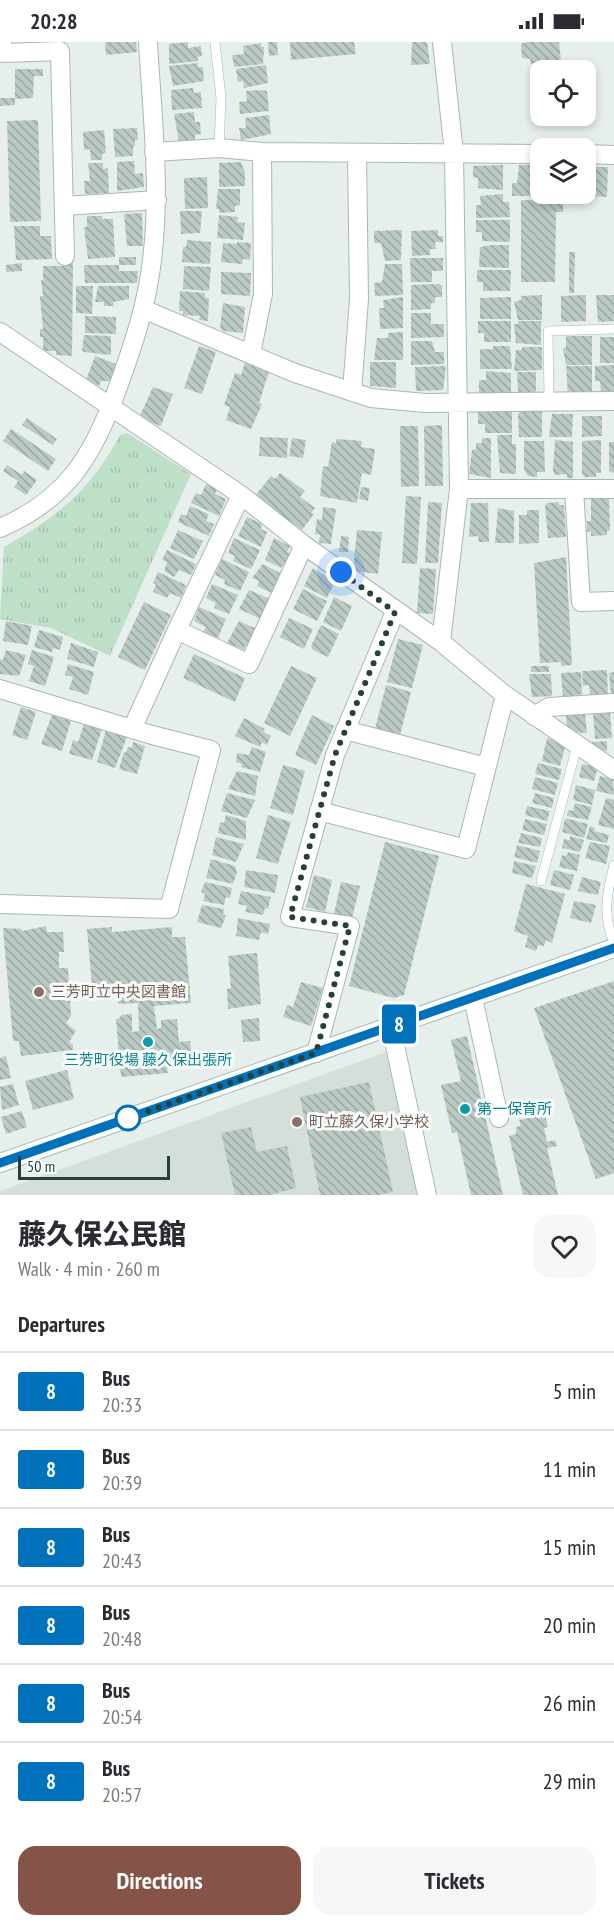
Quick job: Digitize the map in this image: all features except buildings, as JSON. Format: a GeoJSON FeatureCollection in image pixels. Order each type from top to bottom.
{"type":"FeatureCollection","features":[{"type":"Feature","properties":{"kind":"street"},"geometry":{"type":"LineString","coordinates":[[2,42],[3,53],[60,51],[65,255]]}},
{"type":"Feature","properties":{"kind":"street"},"geometry":{"type":"LineString","coordinates":[[0,528],[38,508],[65,485],[90,453],[110,409],[143,309],[152,262],[157,200],[148,42]]}},
{"type":"Feature","properties":{"kind":"street"},"geometry":{"type":"LineString","coordinates":[[441,642],[459,489],[454,153],[442,42]]}},
{"type":"Feature","properties":{"kind":"street"},"geometry":{"type":"LineString","coordinates":[[154,152],[219,148],[262,153],[530,154]]}},
{"type":"Feature","properties":{"kind":"street"},"geometry":{"type":"LineString","coordinates":[[251,354],[263,294],[262,153]]}},
{"type":"Feature","properties":{"kind":"street"},"geometry":{"type":"LineString","coordinates":[[352,392],[359,298],[357,154]]}},
{"type":"Feature","properties":{"kind":"street"},"geometry":{"type":"LineString","coordinates":[[596,154],[614,155]]}},
{"type":"Feature","properties":{"kind":"street"},"geometry":{"type":"LineString","coordinates":[[64,206],[157,200]]}},
{"type":"Feature","properties":{"kind":"street"},"geometry":{"type":"LineString","coordinates":[[143,309],[295,373],[391,402],[614,401]]}},
{"type":"Feature","properties":{"kind":"street"},"geometry":{"type":"LineString","coordinates":[[0,332],[110,409],[241,495],[395,612],[441,642],[505,695],[614,770]]}},
{"type":"Feature","properties":{"kind":"street"},"geometry":{"type":"LineString","coordinates":[[459,489],[614,489]]}},
{"type":"Feature","properties":{"kind":"street"},"geometry":{"type":"LineString","coordinates":[[574,489],[580,602],[614,601]]}},
{"type":"Feature","properties":{"kind":"street"},"geometry":{"type":"LineString","coordinates":[[132,729],[241,495]]}},
{"type":"Feature","properties":{"kind":"street"},"geometry":{"type":"LineString","coordinates":[[177,630],[249,664],[304,545]]}},
{"type":"Feature","properties":{"kind":"street"},"geometry":{"type":"LineString","coordinates":[[316,1053],[350,926],[290,917],[319,811],[345,730],[395,612]]}},
{"type":"Feature","properties":{"kind":"street"},"geometry":{"type":"LineString","coordinates":[[0,689],[211,750],[170,909],[0,904]]}},
{"type":"Feature","properties":{"kind":"street"},"geometry":{"type":"LineString","coordinates":[[319,811],[466,849],[505,695]]}},
{"type":"Feature","properties":{"kind":"street"},"geometry":{"type":"LineString","coordinates":[[534,716],[549,707],[614,703]]}},
{"type":"Feature","properties":{"kind":"street"},"geometry":{"type":"LineString","coordinates":[[345,730],[486,767]]}},
{"type":"Feature","properties":{"kind":"street"},"geometry":{"type":"LineString","coordinates":[[0,1163],[614,948]]}},
{"type":"Feature","properties":{"kind":"street"},"geometry":{"type":"LineString","coordinates":[[473,998],[499,1118]]}},
{"type":"Feature","properties":{"kind":"street"},"geometry":{"type":"LineString","coordinates":[[391,1027],[427,1195]]}},
{"type":"Feature","properties":{"kind":"lane"},"geometry":{"type":"LineString","coordinates":[[215,42],[221,98],[219,148]]}},
{"type":"Feature","properties":{"kind":"lane"},"geometry":{"type":"LineString","coordinates":[[549,402],[548,331],[614,329]]}},
{"type":"Feature","properties":{"kind":"lane"},"geometry":{"type":"LineString","coordinates":[[541,881],[577,746]]}},
{"type":"Feature","properties":{"kind":"lane"},"geometry":{"type":"LineString","coordinates":[[614,865],[606,897],[605,916],[614,942]]}},
{"type":"Feature","properties":{"kind":"shaded area","name":"町立藤久保小学校"},"geometry":{"type":"Polygon","coordinates":[[[386,1052],[419,1195],[0,1195],[0,1191],[386,1052]]]}},
{"type":"Feature","properties":{"kind":"green space"},"geometry":{"type":"Polygon","coordinates":[[[127,433],[191,474],[110,656],[51,628],[0,619],[4,547],[57,513],[97,472],[120,435],[127,433]]]}},
{"type":"Feature","properties":{"kind":"bus line","name":"8"},"geometry":{"type":"LineString","coordinates":[[0,1163],[614,948]]}},
{"type":"Feature","properties":{"kind":"place","name":"三芳町立中央図書館"},"geometry":{"type":"Point","coordinates":[39,992]}},
{"type":"Feature","properties":{"kind":"place","name":"三芳町役場 藤久保出張所"},"geometry":{"type":"Point","coordinates":[148,1042]}},
{"type":"Feature","properties":{"kind":"place","name":"第一保育所"},"geometry":{"type":"Point","coordinates":[465,1109]}},
{"type":"Feature","properties":{"kind":"place","name":"町立藤久保小学校"},"geometry":{"type":"Point","coordinates":[297,1122]}},
{"type":"Feature","properties":{"kind":"route"},"geometry":{"type":"LineString","coordinates":[[128,1118],[316,1053],[350,926],[290,917],[335,755],[395,612],[341,572]]}}]}
